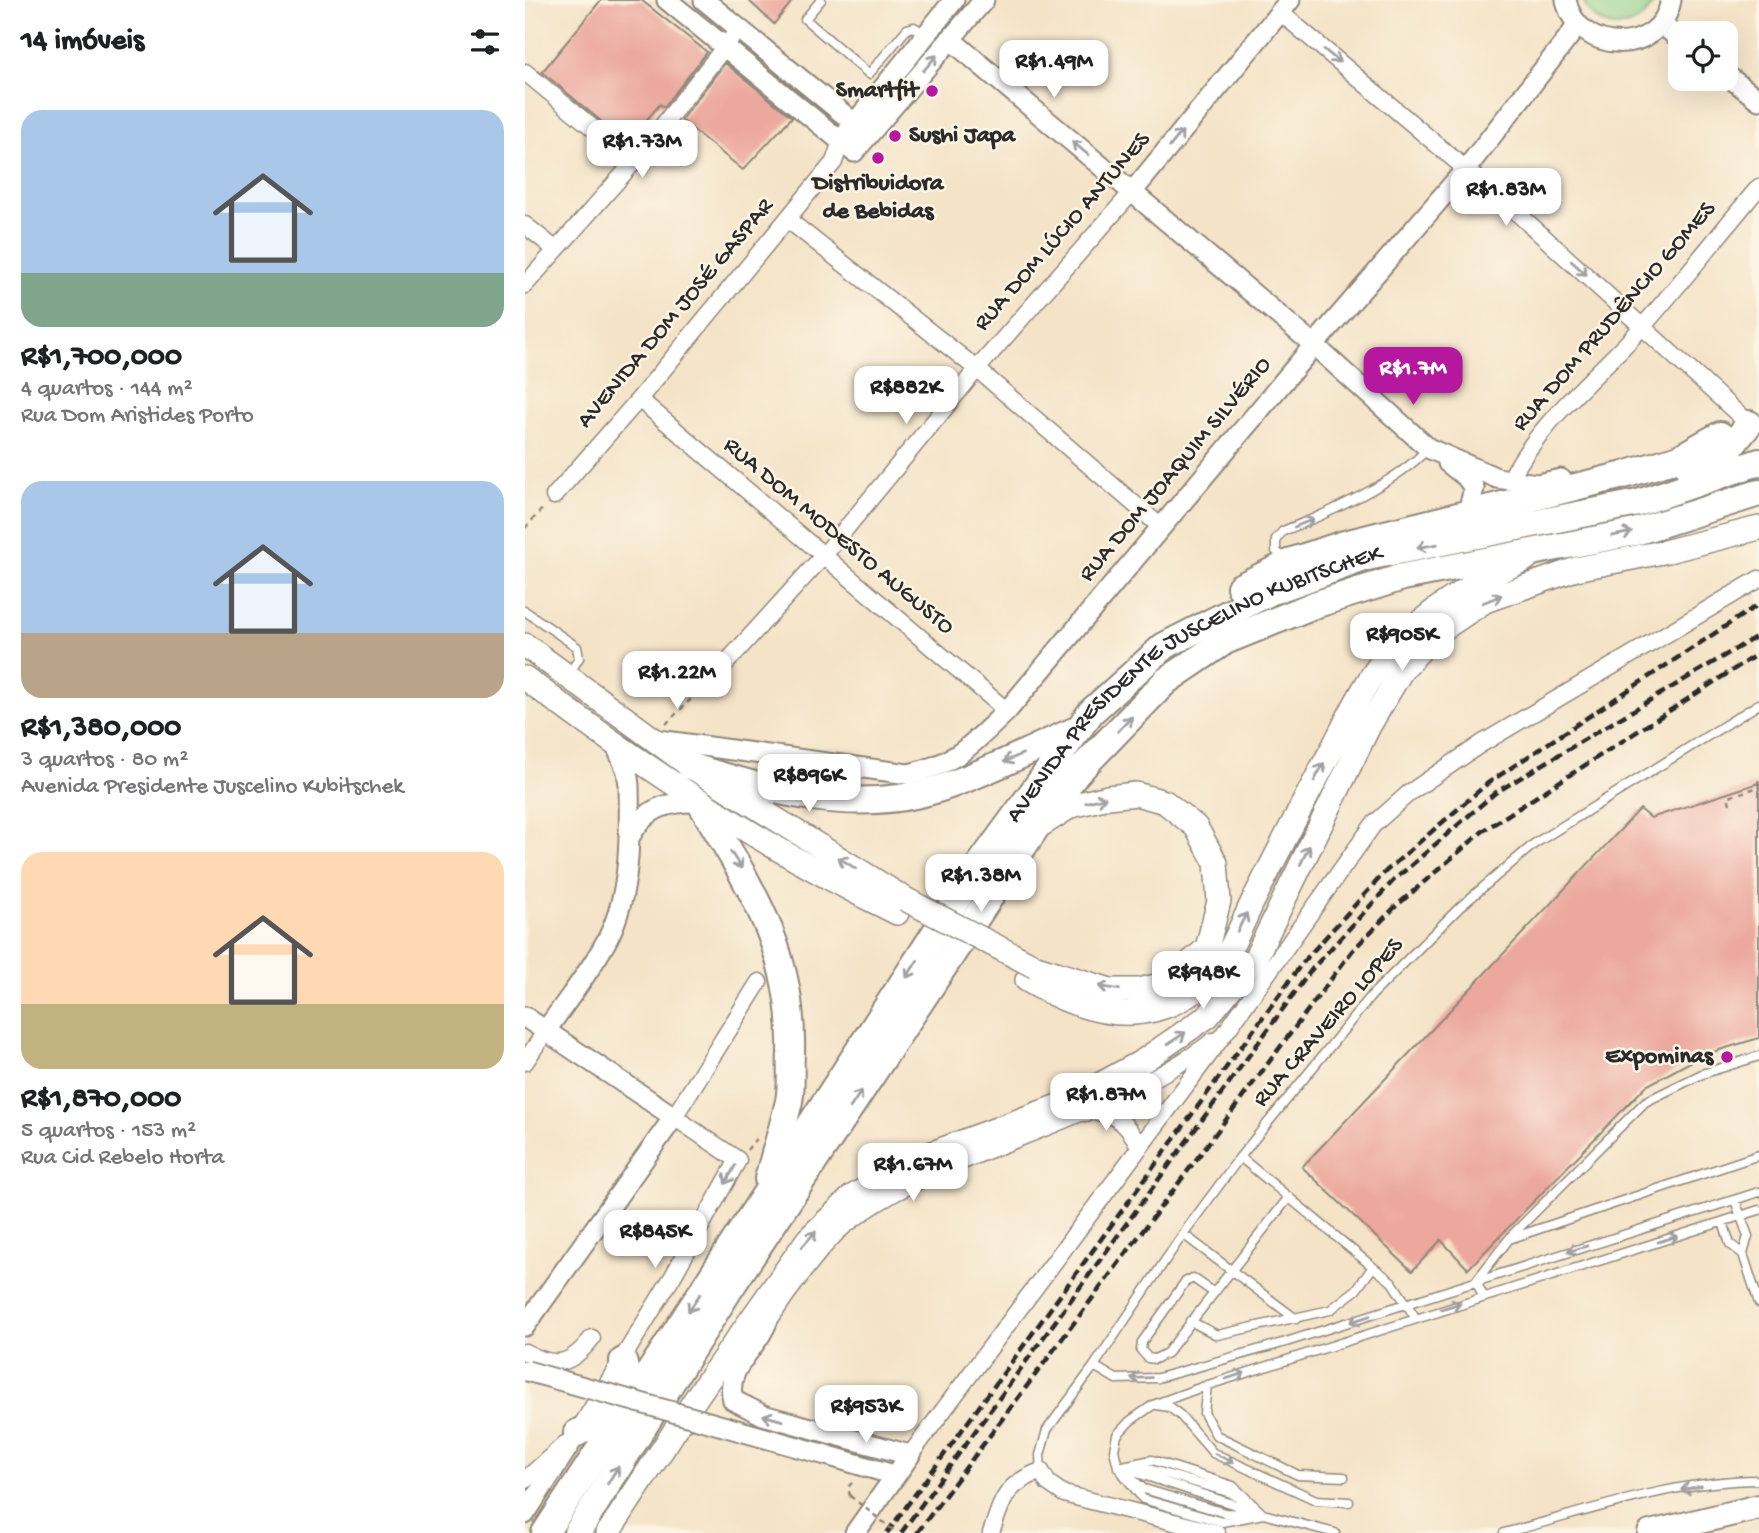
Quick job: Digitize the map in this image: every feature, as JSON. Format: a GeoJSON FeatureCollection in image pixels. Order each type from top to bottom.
{"type":"FeatureCollection","features":[{"type":"Feature","properties":{"kind":"highway"},"geometry":{"type":"LineString","coordinates":[[1638,503],[1664,484],[1722,458],[1754,422]]}},
{"type":"Feature","properties":{"kind":"highway"},"geometry":{"type":"LineString","coordinates":[[1164,646],[1213,601],[1295,560],[1404,527],[1624,475],[1679,458],[1720,435]]}},
{"type":"Feature","properties":{"kind":"highway","name":"AVENIDA PRESIDENTE JUSCELINO KUBITSCHEK"},"geometry":{"type":"LineString","coordinates":[[577,1533],[729,1290],[1035,829],[1077,773],[1166,681],[1225,640],[1314,605],[1552,535],[1759,462]]}},
{"type":"Feature","properties":{"kind":"highway","name":"AVENIDA PRESIDENTE JUSCELINO KUBITSCHEK"},"geometry":{"type":"LineString","coordinates":[[545,1533],[627,1403],[978,867],[1091,712],[1164,646],[1272,591],[1367,557],[1552,535],[1635,532],[1759,493]]}},
{"type":"Feature","properties":{"kind":"highway"},"geometry":{"type":"LineString","coordinates":[[1404,527],[1463,523],[1552,535]]}},
{"type":"Feature","properties":{"kind":"highway"},"geometry":{"type":"LineString","coordinates":[[690,766],[781,793],[832,800],[883,799],[940,789],[1076,731]]}},
{"type":"Feature","properties":{"kind":"highway"},"geometry":{"type":"LineString","coordinates":[[700,802],[743,871],[765,914],[779,951],[785,983],[791,1033],[790,1099],[761,1202]]}},
{"type":"Feature","properties":{"kind":"highway"},"geometry":{"type":"LineString","coordinates":[[577,1433],[627,1403],[622,1360]]}},
{"type":"Feature","properties":{"kind":"main road"},"geometry":{"type":"LineString","coordinates":[[608,1533],[699,1392],[808,1238],[852,1197],[914,1160],[1066,1103],[1143,1061],[1208,1016],[1255,959],[1369,726],[1402,670],[1434,635],[1485,601],[1576,569],[1668,551],[1759,528]]}},
{"type":"Feature","properties":{"kind":"main road"},"geometry":{"type":"LineString","coordinates":[[525,645],[618,714],[657,733],[690,766],[901,906],[1032,974],[1060,999],[1093,1010],[1147,1014],[1176,1003],[1206,982],[1227,951],[1354,706],[1384,660],[1405,634],[1437,607],[1494,574],[1552,535]]}},
{"type":"Feature","properties":{"kind":"main road"},"geometry":{"type":"LineString","coordinates":[[525,678],[616,746],[700,802],[823,877],[901,906]]}},
{"type":"Feature","properties":{"kind":"main road"},"geometry":{"type":"LineString","coordinates":[[575,715],[601,723],[632,739],[657,733]]}},
{"type":"Feature","properties":{"kind":"main road"},"geometry":{"type":"LineString","coordinates":[[1032,974],[1110,990],[1139,990],[1165,984],[1207,948],[1219,901],[1216,863],[1196,827],[1165,802],[1136,794],[1108,797],[1071,807],[1035,829]]}},
{"type":"Feature","properties":{"kind":"main road"},"geometry":{"type":"LineString","coordinates":[[1650,1533],[1759,1507]]}},
{"type":"Feature","properties":{"kind":"street"},"geometry":{"type":"LineString","coordinates":[[667,0],[848,146]]}},
{"type":"Feature","properties":{"kind":"street"},"geometry":{"type":"LineString","coordinates":[[704,0],[862,129]]}},
{"type":"Feature","properties":{"kind":"street","name":"AVENIDA DOM JOSÉ GASPAR"},"geometry":{"type":"LineString","coordinates":[[862,129],[926,34],[954,0]]}},
{"type":"Feature","properties":{"kind":"street","name":"AVENIDA DOM JOSÉ GASPAR"},"geometry":{"type":"LineString","coordinates":[[554,496],[639,399],[862,129],[984,0]]}},
{"type":"Feature","properties":{"kind":"street"},"geometry":{"type":"LineString","coordinates":[[1566,0],[1577,25],[1604,42],[1619,44],[1649,34],[1661,24],[1671,0]]}},
{"type":"Feature","properties":{"kind":"street"},"geometry":{"type":"LineString","coordinates":[[1279,4],[1754,422],[1608,470],[1537,484],[1497,478],[1427,448]]}},
{"type":"Feature","properties":{"kind":"street","name":"RUA DOM LÚCIO ANTUNES"},"geometry":{"type":"LineString","coordinates":[[706,685],[825,554],[977,369],[1133,191],[1279,4]]}},
{"type":"Feature","properties":{"kind":"street"},"geometry":{"type":"LineString","coordinates":[[1661,24],[1668,30]]}},
{"type":"Feature","properties":{"kind":"street","name":"RUA DOM JOAQUIM SILVÉRIO"},"geometry":{"type":"LineString","coordinates":[[657,733],[725,747],[908,774],[937,768],[962,754],[1007,711],[1314,345],[1466,169],[1577,25]]}},
{"type":"Feature","properties":{"kind":"street"},"geometry":{"type":"LineString","coordinates":[[525,285],[633,162],[738,30]]}},
{"type":"Feature","properties":{"kind":"street"},"geometry":{"type":"LineString","coordinates":[[950,39],[1314,345],[1427,448],[1466,477],[1475,488],[1468,512]]}},
{"type":"Feature","properties":{"kind":"street"},"geometry":{"type":"LineString","coordinates":[[525,72],[633,162]]}},
{"type":"Feature","properties":{"kind":"street"},"geometry":{"type":"LineString","coordinates":[[1738,84],[1759,100]]}},
{"type":"Feature","properties":{"kind":"street","name":"RUA DOM PRUDÊNCIO GOMES"},"geometry":{"type":"LineString","coordinates":[[1510,480],[1520,459],[1537,438],[1643,325],[1759,187]]}},
{"type":"Feature","properties":{"kind":"street"},"geometry":{"type":"LineString","coordinates":[[787,219],[977,369],[1161,527]]}},
{"type":"Feature","properties":{"kind":"street"},"geometry":{"type":"LineString","coordinates":[[525,225],[555,249]]}},
{"type":"Feature","properties":{"kind":"street","name":"RUA DOM MODESTO AUGUSTO"},"geometry":{"type":"LineString","coordinates":[[639,399],[1007,711]]}},
{"type":"Feature","properties":{"kind":"street"},"geometry":{"type":"LineString","coordinates":[[855,1533],[894,1475],[1229,1029],[1373,825],[1409,793],[1481,744],[1759,579]]}},
{"type":"Feature","properties":{"kind":"street"},"geometry":{"type":"LineString","coordinates":[[525,1062],[607,938],[620,907],[627,842],[629,785],[627,771],[616,746]]}},
{"type":"Feature","properties":{"kind":"street"},"geometry":{"type":"LineString","coordinates":[[627,842],[639,820],[652,810],[664,804],[700,802]]}},
{"type":"Feature","properties":{"kind":"street"},"geometry":{"type":"LineString","coordinates":[[525,1326],[674,1117],[759,982]]}},
{"type":"Feature","properties":{"kind":"street"},"geometry":{"type":"LineString","coordinates":[[525,1017],[738,1160],[622,1360],[525,1514]]}},
{"type":"Feature","properties":{"kind":"street"},"geometry":{"type":"LineString","coordinates":[[910,1455],[763,1415],[733,1400],[730,1388],[736,1369],[788,1292],[845,1224],[889,1195],[925,1177],[1076,1114],[1186,1061],[1229,1029]]}},
{"type":"Feature","properties":{"kind":"street"},"geometry":{"type":"LineString","coordinates":[[1076,1114],[1095,1111],[1114,1116],[1130,1129],[1139,1146]]}},
{"type":"Feature","properties":{"kind":"street"},"geometry":{"type":"LineString","coordinates":[[998,1128],[1037,1131]]}},
{"type":"Feature","properties":{"kind":"street"},"geometry":{"type":"LineString","coordinates":[[768,1322],[769,1294]]}},
{"type":"Feature","properties":{"kind":"street"},"geometry":{"type":"LineString","coordinates":[[526,1365],[568,1361],[592,1338]]}},
{"type":"Feature","properties":{"kind":"street"},"geometry":{"type":"LineString","coordinates":[[526,1365],[894,1475]]}},
{"type":"Feature","properties":{"kind":"street"},"geometry":{"type":"LineString","coordinates":[[525,1480],[577,1433]]}},
{"type":"Feature","properties":{"kind":"street"},"geometry":{"type":"LineString","coordinates":[[991,1533],[1003,1499],[1011,1488],[1021,1479],[1041,1471],[1048,1483],[1064,1494],[1217,1533]]}},
{"type":"Feature","properties":{"kind":"lane"},"geometry":{"type":"LineString","coordinates":[[821,0],[805,19],[869,74],[907,29],[914,27],[926,34]]}},
{"type":"Feature","properties":{"kind":"lane"},"geometry":{"type":"LineString","coordinates":[[1295,560],[1282,559],[1276,551],[1276,539],[1283,531],[1311,520],[1399,472],[1427,448]]}},
{"type":"Feature","properties":{"kind":"lane"},"geometry":{"type":"LineString","coordinates":[[525,611],[576,647],[579,658],[567,677]]}},
{"type":"Feature","properties":{"kind":"lane","name":"RUA CRAVEIRO LOPES"},"geometry":{"type":"LineString","coordinates":[[1041,1471],[1040,1455],[1047,1430],[1094,1366],[1183,1234],[1240,1157],[1372,995],[1460,907],[1534,844],[1759,704]]}},
{"type":"Feature","properties":{"kind":"lane"},"geometry":{"type":"LineString","coordinates":[[1476,1281],[1509,1238],[1645,1102],[1702,1074],[1759,1056]]}},
{"type":"Feature","properties":{"kind":"lane"},"geometry":{"type":"LineString","coordinates":[[1509,1238],[1759,1155]]}},
{"type":"Feature","properties":{"kind":"lane"},"geometry":{"type":"LineString","coordinates":[[1240,1157],[1392,1282],[1415,1317]]}},
{"type":"Feature","properties":{"kind":"lane"},"geometry":{"type":"LineString","coordinates":[[1094,1366],[1116,1379],[1158,1378],[1286,1342],[1759,1192]]}},
{"type":"Feature","properties":{"kind":"lane"},"geometry":{"type":"LineString","coordinates":[[1213,1292],[1189,1278],[1142,1342],[1141,1350],[1148,1358],[1162,1357],[1289,1197]]}},
{"type":"Feature","properties":{"kind":"lane"},"geometry":{"type":"LineString","coordinates":[[1735,1200],[1748,1236],[1743,1254],[1759,1303]]}},
{"type":"Feature","properties":{"kind":"lane"},"geometry":{"type":"LineString","coordinates":[[1263,1514],[1222,1522],[1143,1499],[1118,1467],[1114,1450],[1117,1435],[1153,1405],[1207,1385],[1759,1210]]}},
{"type":"Feature","properties":{"kind":"lane"},"geometry":{"type":"LineString","coordinates":[[1723,1222],[1730,1244],[1743,1254]]}},
{"type":"Feature","properties":{"kind":"lane"},"geometry":{"type":"LineString","coordinates":[[1183,1234],[1296,1320]]}},
{"type":"Feature","properties":{"kind":"lane"},"geometry":{"type":"LineString","coordinates":[[1190,1321],[1217,1335],[1296,1320],[1330,1310],[1356,1290],[1373,1268]]}},
{"type":"Feature","properties":{"kind":"lane"},"geometry":{"type":"LineString","coordinates":[[1476,1281],[1483,1296]]}},
{"type":"Feature","properties":{"kind":"lane"},"geometry":{"type":"LineString","coordinates":[[1207,1385],[1204,1413],[1216,1435],[1298,1475],[1344,1477]]}},
{"type":"Feature","properties":{"kind":"lane"},"geometry":{"type":"LineString","coordinates":[[1153,1405],[1169,1407],[1180,1415],[1213,1453],[1316,1500],[1349,1502]]}},
{"type":"Feature","properties":{"kind":"lane"},"geometry":{"type":"LineString","coordinates":[[1118,1467],[1152,1460],[1233,1486],[1263,1514]]}},
{"type":"Feature","properties":{"kind":"lane"},"geometry":{"type":"LineString","coordinates":[[1118,1467],[1263,1514],[1335,1533]]}},
{"type":"Feature","properties":{"kind":"lane"},"geometry":{"type":"LineString","coordinates":[[1504,1533],[1692,1487],[1732,1480],[1759,1480]]}},
{"type":"Feature","properties":{"kind":"path"},"geometry":{"type":"LineString","coordinates":[[525,527],[554,496]]}},
{"type":"Feature","properties":{"kind":"path"},"geometry":{"type":"LineString","coordinates":[[657,733],[706,685]]}},
{"type":"Feature","properties":{"kind":"path"},"geometry":{"type":"LineString","coordinates":[[1730,804],[1728,797],[1756,788],[1759,780]]}},
{"type":"Feature","properties":{"kind":"path"},"geometry":{"type":"LineString","coordinates":[[859,1479],[848,1487],[850,1496],[897,1533]]}},
{"type":"Feature","properties":{"kind":"path"},"geometry":{"type":"LineString","coordinates":[[856,1507],[861,1500]]}},
{"type":"Feature","properties":{"kind":"green space"},"geometry":{"type":"Polygon","coordinates":[[[1583,0],[1654,0],[1640,20],[1618,26],[1597,20],[1583,0]]]}},
{"type":"Feature","properties":{"kind":"building"},"geometry":{"type":"Polygon","coordinates":[[[601,0],[641,0],[707,52],[664,107],[660,104],[627,143],[542,72],[601,0]]]}},
{"type":"Feature","properties":{"kind":"building"},"geometry":{"type":"Polygon","coordinates":[[[748,0],[793,0],[774,24],[748,0]]]}},
{"type":"Feature","properties":{"kind":"building"},"geometry":{"type":"Polygon","coordinates":[[[725,63],[792,117],[743,170],[681,120],[725,63]]]}},
{"type":"Feature","properties":{"kind":"building"},"geometry":{"type":"Polygon","coordinates":[[[1759,783],[1759,1038],[1703,1055],[1646,1086],[1468,1269],[1441,1240],[1412,1271],[1302,1167],[1640,809],[1651,818],[1759,783]]]}},
{"type":"Feature","properties":{"kind":"railway"},"geometry":{"type":"LineString","coordinates":[[887,1533],[1303,962],[1386,871],[1488,783],[1759,604]]}},
{"type":"Feature","properties":{"kind":"railway"},"geometry":{"type":"LineString","coordinates":[[901,1533],[1312,969],[1394,880],[1495,793],[1759,635]]}},
{"type":"Feature","properties":{"kind":"railway"},"geometry":{"type":"LineString","coordinates":[[917,1533],[1352,951],[1395,907],[1483,831],[1759,653]]}},
{"type":"Feature","properties":{"kind":"place","name":"Smartfit"},"geometry":{"type":"Point","coordinates":[932,91]}},
{"type":"Feature","properties":{"kind":"place","name":"Sushi Japa"},"geometry":{"type":"Point","coordinates":[895,136]}},
{"type":"Feature","properties":{"kind":"place","name":"Distribuidora de Bebidas"},"geometry":{"type":"Point","coordinates":[878,158]}},
{"type":"Feature","properties":{"kind":"place","name":"Expominas"},"geometry":{"type":"Point","coordinates":[1727,1057]}}]}
